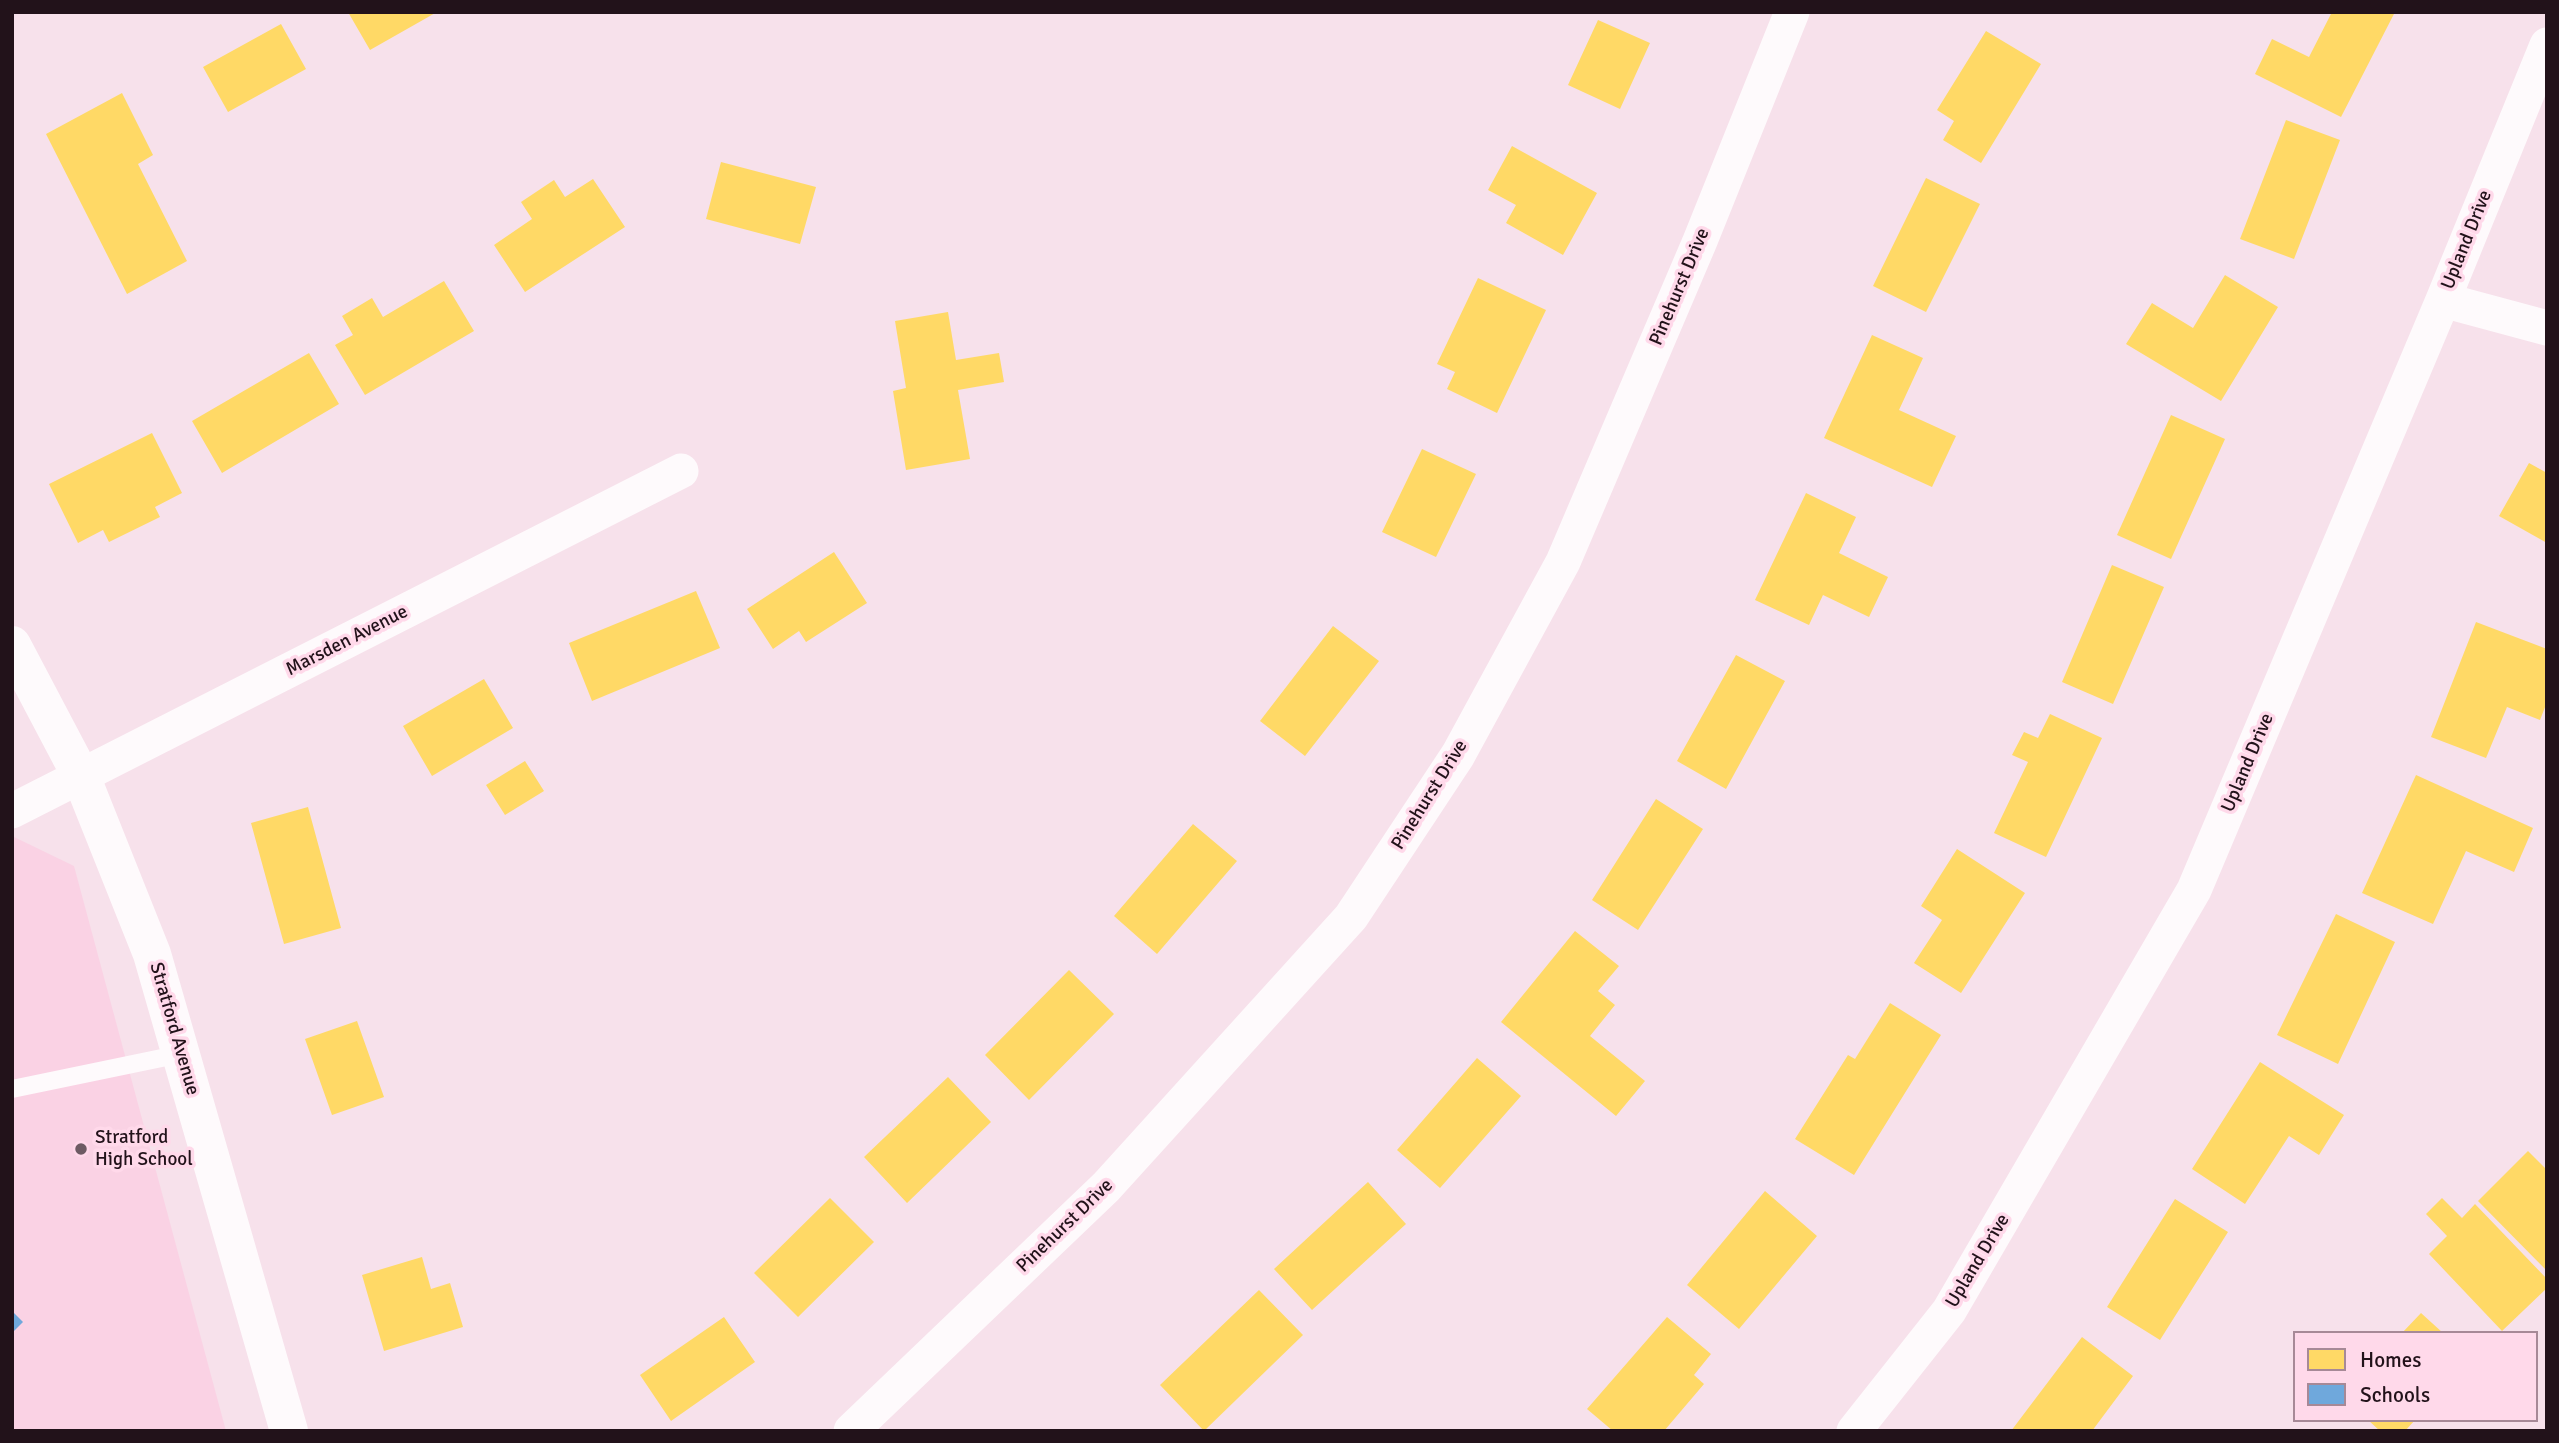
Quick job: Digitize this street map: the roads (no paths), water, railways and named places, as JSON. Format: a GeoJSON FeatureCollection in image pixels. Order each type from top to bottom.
{"type":"FeatureCollection","features":[{"type":"Feature","properties":{"kind":"street","name":"Pinehurst Drive"},"geometry":{"type":"LineString","coordinates":[[851,1431],[1106,1187],[1351,917],[1458,755],[1563,562],[1700,241],[1791,12]]}},
{"type":"Feature","properties":{"kind":"street","name":"Upland Drive"},"geometry":{"type":"LineString","coordinates":[[1854,1431],[1949,1311],[2194,890],[2443,300],[2547,45]]}},
{"type":"Feature","properties":{"kind":"street"},"geometry":{"type":"LineString","coordinates":[[2443,300],[2547,328]]}},
{"type":"Feature","properties":{"kind":"street","name":"Marsden Avenue"},"geometry":{"type":"LineString","coordinates":[[12,811],[681,471]]}},
{"type":"Feature","properties":{"kind":"street","name":"Stratford Avenue"},"geometry":{"type":"LineString","coordinates":[[12,645],[80,776],[152,954],[289,1431]]}},
{"type":"Feature","properties":{"kind":"lane"},"geometry":{"type":"LineString","coordinates":[[12,1089],[181,1054]]}},
{"type":"Feature","properties":{"kind":"place","name":"Stratford High School"},"geometry":{"type":"Point","coordinates":[81,1149]}}]}
